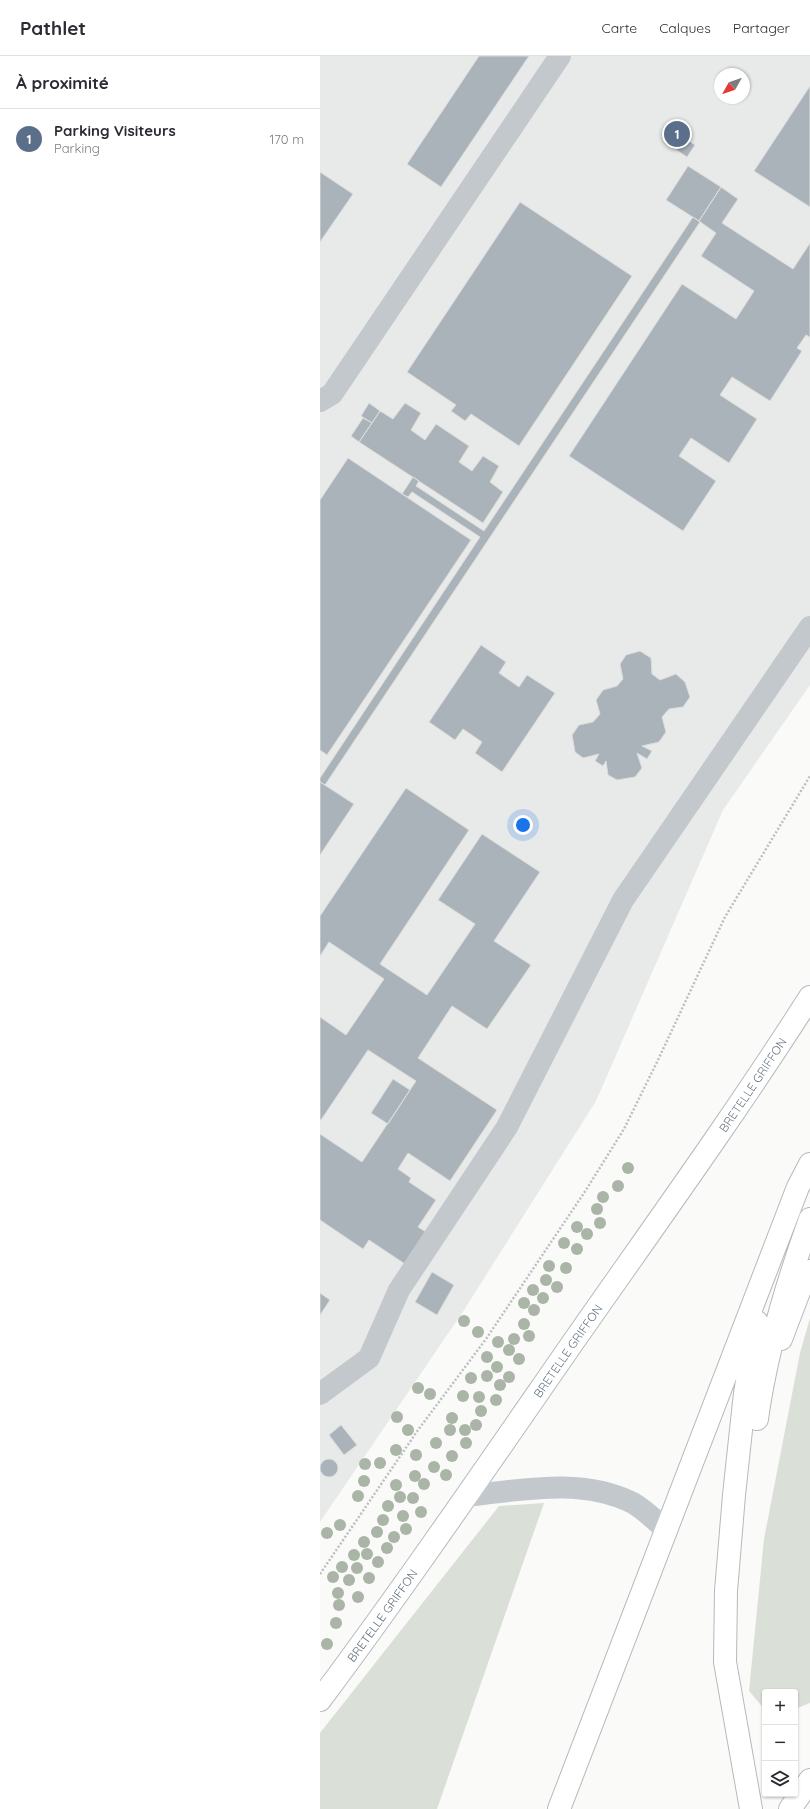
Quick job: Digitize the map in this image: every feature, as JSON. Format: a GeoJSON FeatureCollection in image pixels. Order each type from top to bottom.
{"type":"FeatureCollection","features":[{"type":"Feature","properties":{"kind":"main road","name":"BRETELLE GRIFFON"},"geometry":{"type":"LineString","coordinates":[[320,1700],[384,1615],[467,1496],[679,1191],[810,997]]}},
{"type":"Feature","properties":{"kind":"main road"},"geometry":{"type":"LineString","coordinates":[[558,1809],[798,1187],[810,1164]]}},
{"type":"Feature","properties":{"kind":"main road"},"geometry":{"type":"LineString","coordinates":[[734,1715],[740,1560],[761,1392],[791,1273],[810,1219]]}},
{"type":"Feature","properties":{"kind":"main road"},"geometry":{"type":"LineString","coordinates":[[761,1392],[804,1279],[810,1271]]}},
{"type":"Feature","properties":{"kind":"main road"},"geometry":{"type":"LineString","coordinates":[[751,1809],[725,1662],[726,1590],[745,1393],[764,1276]]}},
{"type":"Feature","properties":{"kind":"main road"},"geometry":{"type":"LineString","coordinates":[[790,1809],[810,1780]]}},
{"type":"Feature","properties":{"kind":"lane"},"geometry":{"type":"LineString","coordinates":[[320,401],[332,394],[560,56]]}},
{"type":"Feature","properties":{"kind":"lane"},"geometry":{"type":"LineString","coordinates":[[320,1394],[369,1358],[399,1290],[507,1127],[623,900],[810,627]]}},
{"type":"Feature","properties":{"kind":"lane"},"geometry":{"type":"LineString","coordinates":[[467,1496],[553,1487],[594,1490],[633,1504],[666,1530]]}},
{"type":"Feature","properties":{"kind":"path"},"geometry":{"type":"LineString","coordinates":[[320,1574],[418,1430],[490,1333],[586,1190],[620,1135],[658,1060],[725,917],[810,776]]}},
{"type":"Feature","properties":{"kind":"shaded area"},"geometry":{"type":"Polygon","coordinates":[[[320,56],[810,56],[810,685],[723,810],[596,1101],[464,1310],[320,1522],[320,56]]]}},
{"type":"Feature","properties":{"kind":"shaded area"},"geometry":{"type":"Polygon","coordinates":[[[810,1318],[810,1703],[798,1708],[798,1689],[762,1689],[762,1706],[749,1691],[764,1539],[800,1353],[810,1318]]]}},
{"type":"Feature","properties":{"kind":"shaded area"},"geometry":{"type":"Polygon","coordinates":[[[544,1503],[437,1809],[320,1809],[320,1733],[499,1506],[544,1503]]]}},
{"type":"Feature","properties":{"kind":"building"},"geometry":{"type":"Polygon","coordinates":[[[479,56],[529,56],[441,187],[407,164],[479,56]]]}},
{"type":"Feature","properties":{"kind":"building"},"geometry":{"type":"Polygon","coordinates":[[[810,86],[810,207],[754,171],[810,86]]]}},
{"type":"Feature","properties":{"kind":"building"},"geometry":{"type":"Polygon","coordinates":[[[680,135],[695,145],[687,157],[672,147],[680,135]]]}},
{"type":"Feature","properties":{"kind":"building"},"geometry":{"type":"Polygon","coordinates":[[[688,166],[721,187],[699,221],[666,200],[688,166]]]}},
{"type":"Feature","properties":{"kind":"building"},"geometry":{"type":"Polygon","coordinates":[[[320,172],[353,194],[320,242],[320,172]]]}},
{"type":"Feature","properties":{"kind":"building"},"geometry":{"type":"Polygon","coordinates":[[[721,187],[738,199],[722,223],[793,269],[810,243],[810,337],[806,335],[797,348],[802,351],[770,401],[732,377],[720,395],[757,419],[729,463],[691,438],[679,456],[716,481],[683,531],[569,456],[682,284],[736,319],[754,291],[701,256],[716,233],[699,221],[721,187]]]}},
{"type":"Feature","properties":{"kind":"building"},"geometry":{"type":"Polygon","coordinates":[[[520,202],[632,276],[519,446],[471,414],[465,421],[451,411],[456,405],[407,372],[520,202]]]}},
{"type":"Feature","properties":{"kind":"building"},"geometry":{"type":"Polygon","coordinates":[[[693,217],[700,222],[325,785],[320,782],[320,778],[480,537],[412,492],[408,497],[402,494],[413,477],[419,481],[416,486],[484,531],[693,217]]]}},
{"type":"Feature","properties":{"kind":"building"},"geometry":{"type":"Polygon","coordinates":[[[369,403],[380,411],[372,423],[361,416],[369,403]]]}},
{"type":"Feature","properties":{"kind":"building"},"geometry":{"type":"Polygon","coordinates":[[[405,403],[421,413],[411,430],[425,440],[436,424],[469,446],[459,462],[472,471],[483,456],[499,466],[490,482],[503,492],[483,523],[359,442],[380,411],[393,419],[405,403]]]}},
{"type":"Feature","properties":{"kind":"building"},"geometry":{"type":"Polygon","coordinates":[[[363,418],[372,423],[359,442],[351,436],[363,418]]]}},
{"type":"Feature","properties":{"kind":"building"},"geometry":{"type":"Polygon","coordinates":[[[348,458],[471,540],[327,755],[320,750],[320,500],[348,458]]]}},
{"type":"Feature","properties":{"kind":"building"},"geometry":{"type":"Polygon","coordinates":[[[481,645],[506,662],[499,673],[519,687],[527,675],[555,693],[502,772],[475,753],[482,742],[463,729],[455,740],[429,722],[481,645]]]}},
{"type":"Feature","properties":{"kind":"building"},"geometry":{"type":"Polygon","coordinates":[[[640,651],[651,658],[652,674],[660,680],[676,674],[685,682],[690,697],[683,707],[669,709],[662,717],[666,732],[659,742],[642,746],[652,751],[647,759],[637,753],[642,768],[635,777],[617,780],[608,775],[606,761],[603,766],[595,761],[599,754],[583,758],[575,752],[572,735],[579,725],[593,722],[600,714],[596,700],[603,690],[617,686],[623,679],[620,664],[626,655],[640,651]]]}},
{"type":"Feature","properties":{"kind":"building"},"geometry":{"type":"Polygon","coordinates":[[[320,782],[354,804],[320,855],[320,782]]]}},
{"type":"Feature","properties":{"kind":"building"},"geometry":{"type":"Polygon","coordinates":[[[406,788],[469,830],[380,964],[427,995],[475,924],[438,900],[482,834],[540,872],[494,941],[531,965],[487,1029],[452,1006],[418,1058],[497,1110],[450,1181],[408,1153],[398,1169],[411,1178],[409,1182],[436,1200],[418,1227],[426,1232],[405,1264],[369,1240],[363,1249],[320,1220],[320,1134],[362,1162],[416,1081],[368,1050],[321,1120],[320,1119],[320,1017],[346,1035],[384,979],[329,942],[320,956],[320,916],[406,788]]]}},
{"type":"Feature","properties":{"kind":"building"},"geometry":{"type":"Polygon","coordinates":[[[393,1079],[410,1090],[388,1124],[371,1113],[393,1079]]]}},
{"type":"Feature","properties":{"kind":"building"},"geometry":{"type":"Polygon","coordinates":[[[432,1272],[454,1285],[437,1315],[415,1302],[432,1272]]]}},
{"type":"Feature","properties":{"kind":"building"},"geometry":{"type":"Polygon","coordinates":[[[320,1293],[330,1300],[320,1315],[320,1293]]]}},
{"type":"Feature","properties":{"kind":"building"},"geometry":{"type":"Polygon","coordinates":[[[341,1425],[357,1445],[344,1455],[329,1435],[341,1425]]]}},
{"type":"Feature","properties":{"kind":"building"},"geometry":{"type":"Polygon","coordinates":[[[329,1459],[335,1462],[338,1468],[335,1474],[329,1477],[323,1474],[320,1468],[323,1462],[329,1459]]]}},
{"type":"Feature","properties":{"kind":"place","name":"Parking Visiteurs"},"geometry":{"type":"Point","coordinates":[677,134]}}]}
